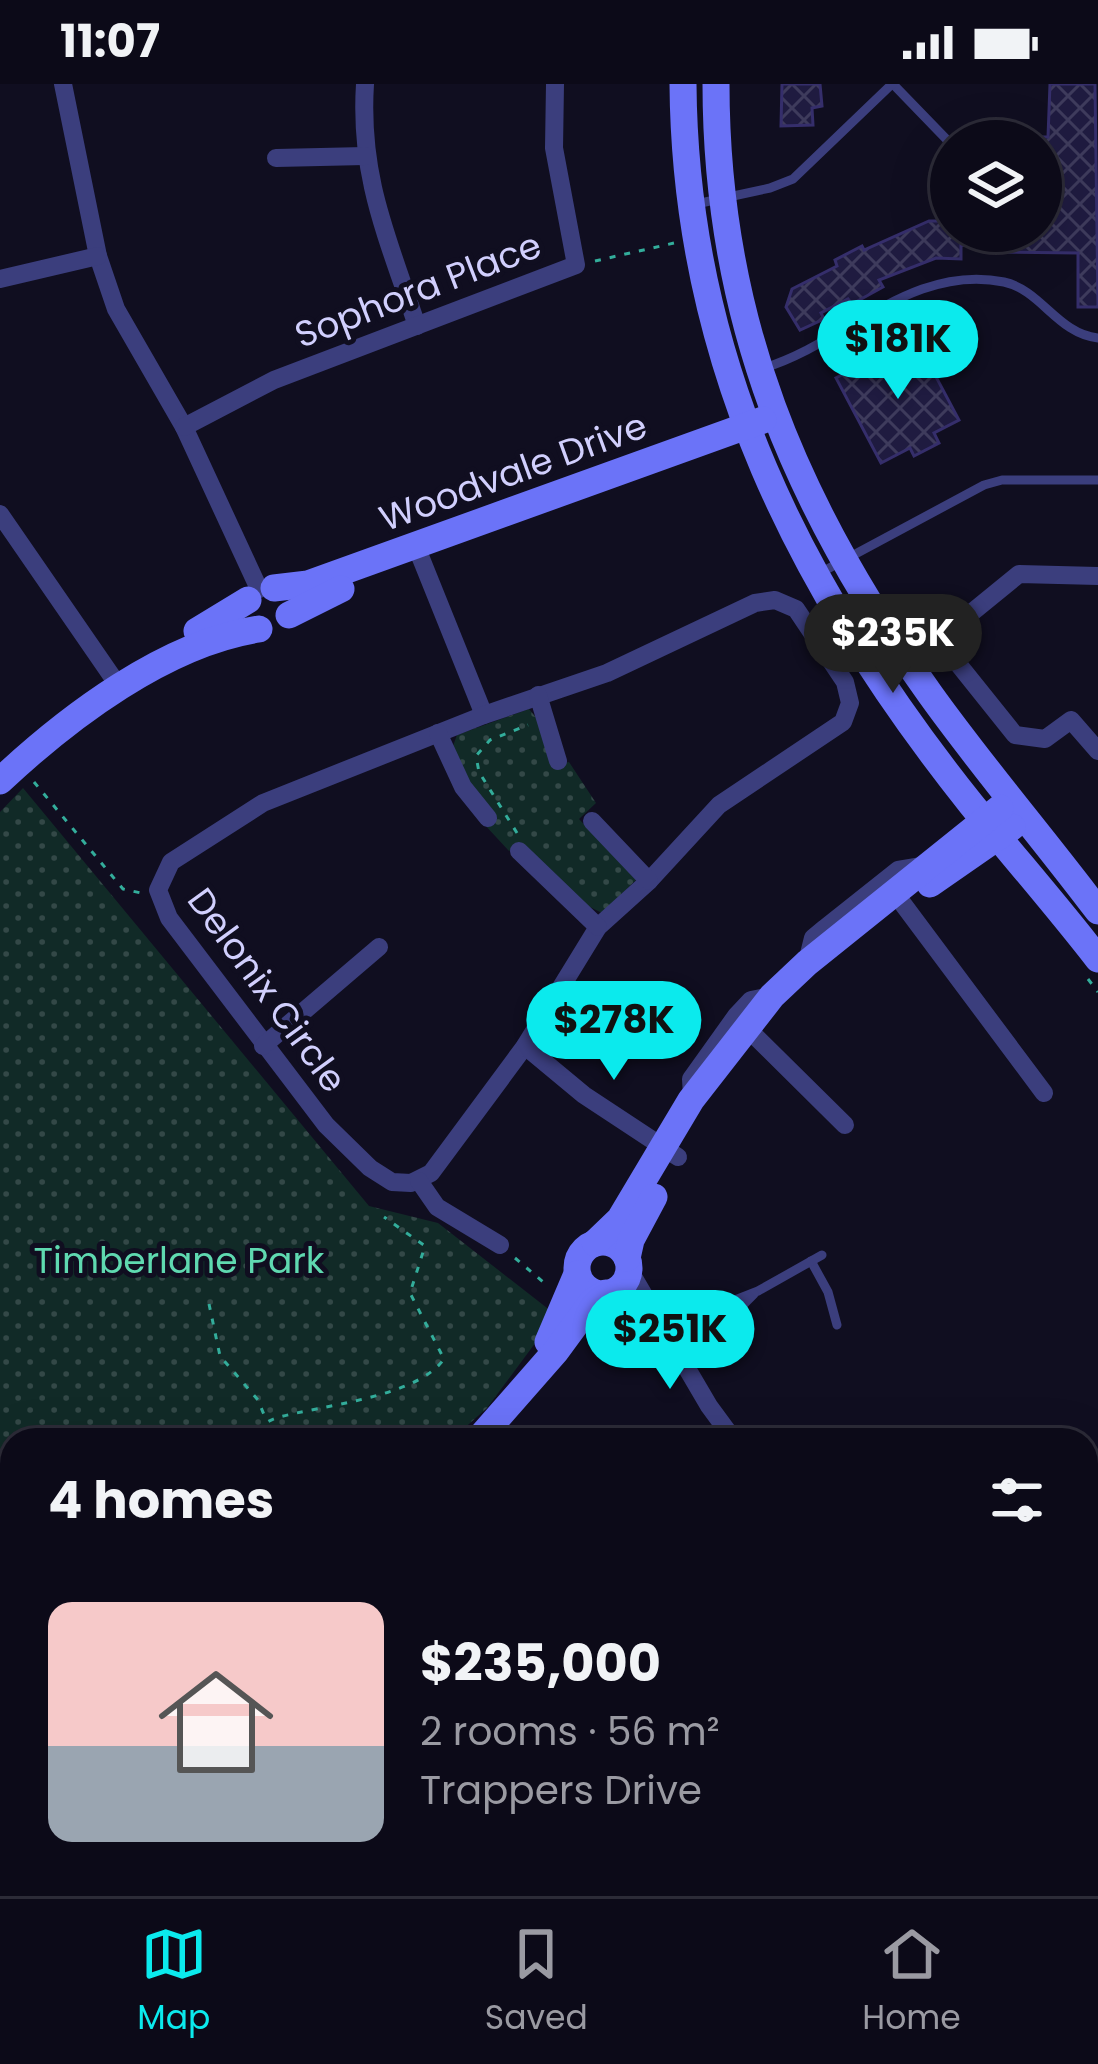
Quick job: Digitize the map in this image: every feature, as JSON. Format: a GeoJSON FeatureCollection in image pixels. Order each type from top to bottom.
{"type":"FeatureCollection","features":[{"type":"Feature","properties":{"kind":"street"},"geometry":{"type":"LineString","coordinates":[[63,84],[98,256],[116,310],[184,428],[260,592],[249,620],[260,629],[274,630],[289,615],[289,601],[260,592]]}},
{"type":"Feature","properties":{"kind":"street"},"geometry":{"type":"LineString","coordinates":[[365,84],[364,156],[417,326]]}},
{"type":"Feature","properties":{"kind":"street","name":"Sophora Place"},"geometry":{"type":"LineString","coordinates":[[184,428],[274,380],[576,265],[554,148],[555,84]]}},
{"type":"Feature","properties":{"kind":"street"},"geometry":{"type":"LineString","coordinates":[[683,84],[695,238],[715,332],[770,486],[816,575],[904,711],[1092,967]]}},
{"type":"Feature","properties":{"kind":"street"},"geometry":{"type":"LineString","coordinates":[[716,84],[722,200],[743,318],[798,476],[843,560],[931,695],[1098,910]]}},
{"type":"Feature","properties":{"kind":"street"},"geometry":{"type":"LineString","coordinates":[[277,158],[364,156]]}},
{"type":"Feature","properties":{"kind":"street"},"geometry":{"type":"LineString","coordinates":[[0,279],[98,256]]}},
{"type":"Feature","properties":{"kind":"street","name":"Woodvale Drive"},"geometry":{"type":"LineString","coordinates":[[8,772],[116,682],[260,592],[308,584],[418,552],[777,422]]}},
{"type":"Feature","properties":{"kind":"street"},"geometry":{"type":"LineString","coordinates":[[0,514],[116,682]]}},
{"type":"Feature","properties":{"kind":"street"},"geometry":{"type":"LineString","coordinates":[[418,552],[484,715]]}},
{"type":"Feature","properties":{"kind":"street","name":"Woodvale Drive"},"geometry":{"type":"LineString","coordinates":[[289,615],[418,552]]}},
{"type":"Feature","properties":{"kind":"street"},"geometry":{"type":"LineString","coordinates":[[1098,576],[1019,574],[954,628],[955,660],[1015,735],[1045,739],[1071,720],[1098,751]]}},
{"type":"Feature","properties":{"kind":"street","name":"Delonix Circle"},"geometry":{"type":"LineString","coordinates":[[775,600],[796,609],[845,682],[850,703],[843,722],[719,805],[649,881],[598,927],[525,1046],[439,1164],[419,1180],[392,1182],[370,1168],[316,1115],[169,919],[158,890],[171,862],[262,802],[484,715],[540,704],[755,603],[775,600]]}},
{"type":"Feature","properties":{"kind":"street","name":"Woodvale Drive"},"geometry":{"type":"LineString","coordinates":[[116,682],[228,634],[260,629]]}},
{"type":"Feature","properties":{"kind":"street"},"geometry":{"type":"LineString","coordinates":[[540,704],[557,761]]}},
{"type":"Feature","properties":{"kind":"street"},"geometry":{"type":"LineString","coordinates":[[438,733],[463,787],[488,818]]}},
{"type":"Feature","properties":{"kind":"street"},"geometry":{"type":"LineString","coordinates":[[519,1392],[553,1333],[578,1259],[620,1219],[671,1153],[772,996],[807,963],[1018,809]]}},
{"type":"Feature","properties":{"kind":"street"},"geometry":{"type":"LineString","coordinates":[[592,821],[649,881]]}},
{"type":"Feature","properties":{"kind":"street"},"geometry":{"type":"LineString","coordinates":[[807,963],[813,938],[898,870],[918,869],[992,827]]}},
{"type":"Feature","properties":{"kind":"street"},"geometry":{"type":"LineString","coordinates":[[520,845],[598,927]]}},
{"type":"Feature","properties":{"kind":"street"},"geometry":{"type":"LineString","coordinates":[[488,1428],[592,1302],[619,1278],[692,1100],[752,1031],[864,931],[932,862]]}},
{"type":"Feature","properties":{"kind":"street"},"geometry":{"type":"LineString","coordinates":[[898,898],[1044,1093]]}},
{"type":"Feature","properties":{"kind":"street"},"geometry":{"type":"LineString","coordinates":[[263,1046],[379,947]]}},
{"type":"Feature","properties":{"kind":"street"},"geometry":{"type":"LineString","coordinates":[[692,1100],[691,1079],[736,1016],[751,1000],[772,996]]}},
{"type":"Feature","properties":{"kind":"street"},"geometry":{"type":"LineString","coordinates":[[752,1031],[845,1125]]}},
{"type":"Feature","properties":{"kind":"street"},"geometry":{"type":"LineString","coordinates":[[525,1046],[584,1095],[671,1153]]}},
{"type":"Feature","properties":{"kind":"street","name":"Delonix Circle"},"geometry":{"type":"LineString","coordinates":[[419,1180],[437,1207],[500,1245]]}},
{"type":"Feature","properties":{"kind":"street"},"geometry":{"type":"LineString","coordinates":[[595,1243],[610,1243],[619,1278],[653,1308],[725,1428]]}},
{"type":"Feature","properties":{"kind":"street"},"geometry":{"type":"LineString","coordinates":[[569,1286],[619,1278]]}},
{"type":"Feature","properties":{"kind":"lane"},"geometry":{"type":"LineString","coordinates":[[691,205],[793,179],[893,84],[930,122]]}},
{"type":"Feature","properties":{"kind":"lane"},"geometry":{"type":"LineString","coordinates":[[760,370],[944,280],[1000,281],[1015,286],[1070,330],[1098,338]]}},
{"type":"Feature","properties":{"kind":"lane"},"geometry":{"type":"LineString","coordinates":[[816,575],[1002,480],[1098,480]]}},
{"type":"Feature","properties":{"kind":"lane"},"geometry":{"type":"LineString","coordinates":[[671,1335],[822,1255]]}},
{"type":"Feature","properties":{"kind":"lane"},"geometry":{"type":"LineString","coordinates":[[811,1261],[828,1292],[837,1325]]}},
{"type":"Feature","properties":{"kind":"lane"},"geometry":{"type":"LineString","coordinates":[[671,1335],[740,1308],[758,1291]]}},
{"type":"Feature","properties":{"kind":"path"},"geometry":{"type":"LineString","coordinates":[[576,265],[695,238]]}},
{"type":"Feature","properties":{"kind":"path"},"geometry":{"type":"LineString","coordinates":[[520,845],[479,772],[476,756],[490,740],[528,726],[540,704]]}},
{"type":"Feature","properties":{"kind":"path"},"geometry":{"type":"LineString","coordinates":[[8,772],[123,889],[138,894],[158,890]]}},
{"type":"Feature","properties":{"kind":"path"},"geometry":{"type":"LineString","coordinates":[[1092,967],[1098,992]]}},
{"type":"Feature","properties":{"kind":"path"},"geometry":{"type":"LineString","coordinates":[[209,1304],[220,1356],[258,1400],[266,1422],[344,1406],[434,1372],[444,1359],[410,1293],[425,1246],[384,1217]]}},
{"type":"Feature","properties":{"kind":"path"},"geometry":{"type":"LineString","coordinates":[[500,1245],[569,1286]]}},
{"type":"Feature","properties":{"kind":"path"},"geometry":{"type":"LineString","coordinates":[[260,1428],[271,1419]]}},
{"type":"Feature","properties":{"kind":"green space"},"geometry":{"type":"Polygon","coordinates":[[[529,709],[538,720],[553,765],[569,762],[596,803],[579,819],[636,880],[602,913],[584,904],[521,843],[509,851],[484,824],[453,746],[457,735],[529,709]]]}},
{"type":"Feature","properties":{"kind":"green space","name":"Timberlane Park"},"geometry":{"type":"Polygon","coordinates":[[[23,788],[369,1206],[438,1223],[556,1315],[487,1408],[464,1428],[0,1428],[0,812],[23,788]]]}},
{"type":"Feature","properties":{"kind":"building"},"geometry":{"type":"Polygon","coordinates":[[[782,84],[820,84],[822,106],[812,108],[813,125],[781,126],[782,84]]]}},
{"type":"Feature","properties":{"kind":"building"},"geometry":{"type":"Polygon","coordinates":[[[1050,84],[1095,84],[1098,307],[1078,307],[1078,253],[999,252],[1062,252],[1062,120],[1049,120],[1050,84]]]}},
{"type":"Feature","properties":{"kind":"building"},"geometry":{"type":"Polygon","coordinates":[[[929,221],[930,252],[961,252],[961,259],[936,258],[879,280],[883,287],[852,304],[848,299],[821,313],[824,319],[800,330],[786,307],[792,289],[837,266],[835,260],[862,246],[864,250],[929,221]]]}},
{"type":"Feature","properties":{"kind":"building"},"geometry":{"type":"Polygon","coordinates":[[[918,343],[959,420],[934,433],[939,443],[914,456],[910,448],[881,463],[836,378],[874,358],[869,350],[880,344],[888,358],[918,343]]]}}]}
